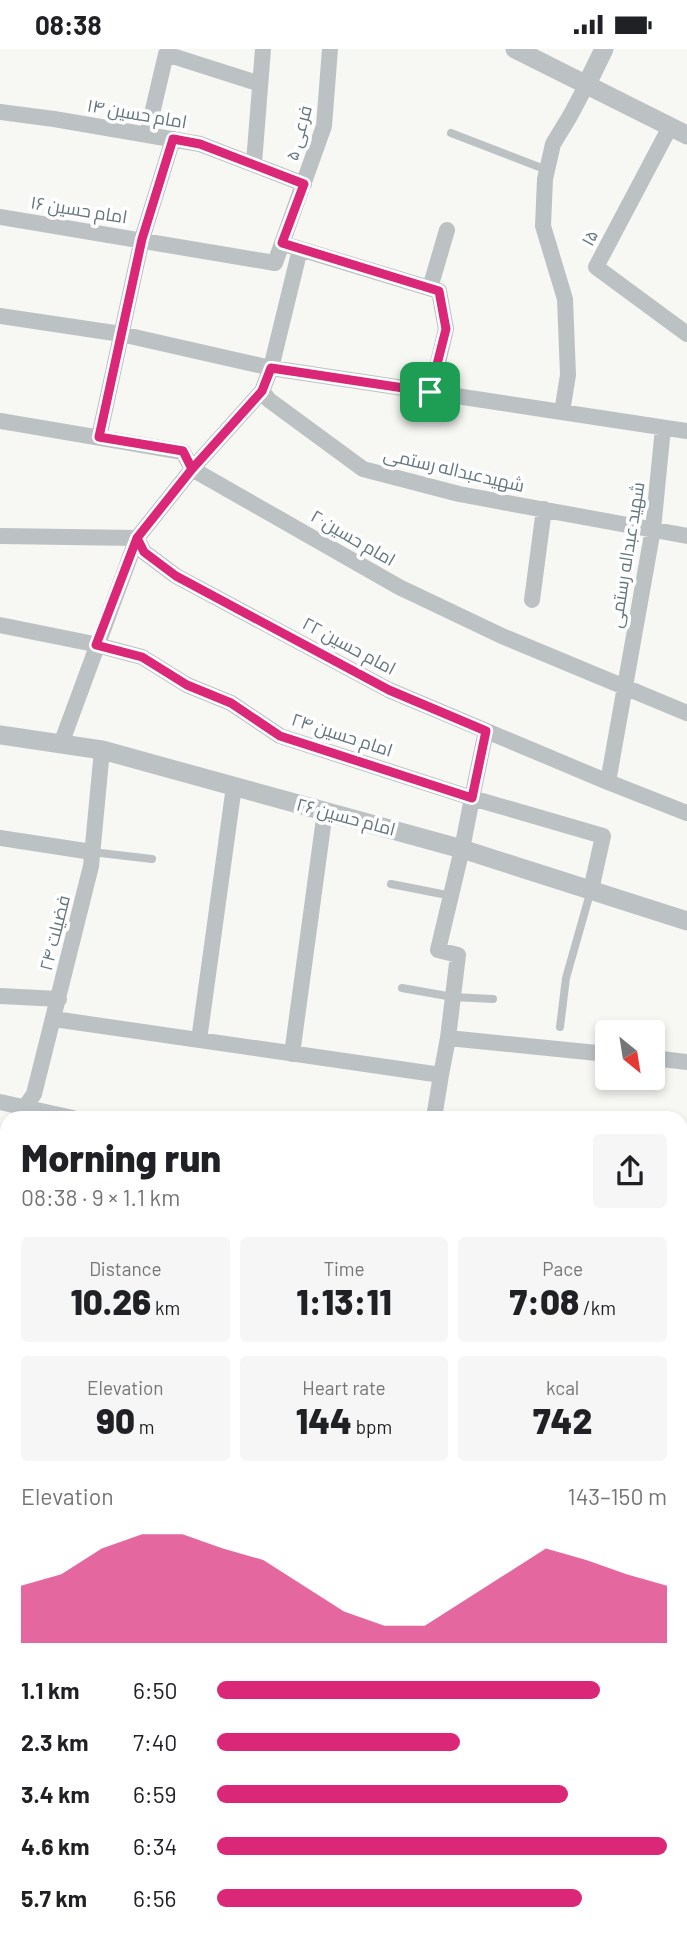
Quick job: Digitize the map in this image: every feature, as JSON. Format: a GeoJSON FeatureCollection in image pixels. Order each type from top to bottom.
{"type":"FeatureCollection","features":[{"type":"Feature","properties":{"kind":"street"},"geometry":{"type":"LineString","coordinates":[[254,163],[263,49]]}},
{"type":"Feature","properties":{"kind":"street","name":"فرعی ۵"},"geometry":{"type":"LineString","coordinates":[[275,263],[324,126],[330,49]]}},
{"type":"Feature","properties":{"kind":"street"},"geometry":{"type":"LineString","coordinates":[[515,49],[678,131]]}},
{"type":"Feature","properties":{"kind":"street"},"geometry":{"type":"LineString","coordinates":[[562,412],[568,375],[565,299],[544,226],[545,179],[553,144],[604,49]]}},
{"type":"Feature","properties":{"kind":"street"},"geometry":{"type":"LineString","coordinates":[[147,135],[166,54],[260,84]]}},
{"type":"Feature","properties":{"kind":"street","name":"امام حسین ۱۴"},"geometry":{"type":"LineString","coordinates":[[0,112],[200,144],[304,184]]}},
{"type":"Feature","properties":{"kind":"street","name":"۱۵"},"geometry":{"type":"LineString","coordinates":[[678,131],[596,267],[687,334]]}},
{"type":"Feature","properties":{"kind":"street"},"geometry":{"type":"LineString","coordinates":[[99,437],[142,239],[173,139]]}},
{"type":"Feature","properties":{"kind":"street","name":"امام حسین ۱۶"},"geometry":{"type":"LineString","coordinates":[[0,217],[275,263]]}},
{"type":"Feature","properties":{"kind":"street"},"geometry":{"type":"LineString","coordinates":[[430,288],[447,230]]}},
{"type":"Feature","properties":{"kind":"street"},"geometry":{"type":"LineString","coordinates":[[282,243],[439,291],[446,329],[430,392]]}},
{"type":"Feature","properties":{"kind":"street"},"geometry":{"type":"LineString","coordinates":[[61,744],[137,538],[192,469],[262,391],[271,368],[300,249]]}},
{"type":"Feature","properties":{"kind":"street"},"geometry":{"type":"LineString","coordinates":[[0,316],[121,334],[271,368],[687,431]]}},
{"type":"Feature","properties":{"kind":"street","name":"شهیدعبداله رستمی"},"geometry":{"type":"LineString","coordinates":[[262,391],[269,400],[363,469],[459,494],[687,535]]}},
{"type":"Feature","properties":{"kind":"street","name":"امام حسین۲۰"},"geometry":{"type":"LineString","coordinates":[[0,421],[183,451],[192,469],[399,587],[502,636],[687,713]]}},
{"type":"Feature","properties":{"kind":"street","name":"شهید عبداله رستمی"},"geometry":{"type":"LineString","coordinates":[[608,782],[653,529],[663,428]]}},
{"type":"Feature","properties":{"kind":"street"},"geometry":{"type":"LineString","coordinates":[[532,600],[544,509]]}},
{"type":"Feature","properties":{"kind":"street"},"geometry":{"type":"LineString","coordinates":[[0,536],[137,538]]}},
{"type":"Feature","properties":{"kind":"street","name":"امام حسین ۲۲"},"geometry":{"type":"LineString","coordinates":[[137,538],[144,552],[176,576],[389,690],[687,813]]}},
{"type":"Feature","properties":{"kind":"street","name":"امام حسین ۲۴"},"geometry":{"type":"LineString","coordinates":[[0,625],[142,657],[187,685],[231,703],[280,736],[472,798],[603,836],[591,890]]}},
{"type":"Feature","properties":{"kind":"street"},"geometry":{"type":"LineString","coordinates":[[435,1111],[448,1038],[458,955],[438,950],[452,896],[486,731]]}},
{"type":"Feature","properties":{"kind":"street","name":"امام حسین ۲۶"},"geometry":{"type":"LineString","coordinates":[[0,736],[102,750],[462,849],[687,921]]}},
{"type":"Feature","properties":{"kind":"street","name":"فضیلت ۲۴"},"geometry":{"type":"LineString","coordinates":[[24,1111],[34,1094],[91,866],[102,750]]}},
{"type":"Feature","properties":{"kind":"street"},"geometry":{"type":"LineString","coordinates":[[199,1040],[234,786]]}},
{"type":"Feature","properties":{"kind":"street"},"geometry":{"type":"LineString","coordinates":[[292,1054],[325,811]]}},
{"type":"Feature","properties":{"kind":"street"},"geometry":{"type":"LineString","coordinates":[[0,838],[92,852]]}},
{"type":"Feature","properties":{"kind":"street"},"geometry":{"type":"LineString","coordinates":[[0,996],[59,999]]}},
{"type":"Feature","properties":{"kind":"street"},"geometry":{"type":"LineString","coordinates":[[54,1019],[441,1075]]}},
{"type":"Feature","properties":{"kind":"street"},"geometry":{"type":"LineString","coordinates":[[448,1038],[595,1053]]}},
{"type":"Feature","properties":{"kind":"street"},"geometry":{"type":"LineString","coordinates":[[665,1059],[687,1062]]}},
{"type":"Feature","properties":{"kind":"street"},"geometry":{"type":"LineString","coordinates":[[0,1102],[19,1111]]}},
{"type":"Feature","properties":{"kind":"lane"},"geometry":{"type":"LineString","coordinates":[[452,133],[547,170]]}},
{"type":"Feature","properties":{"kind":"lane"},"geometry":{"type":"LineString","coordinates":[[92,852],[152,859]]}},
{"type":"Feature","properties":{"kind":"lane"},"geometry":{"type":"LineString","coordinates":[[391,884],[452,896]]}},
{"type":"Feature","properties":{"kind":"lane"},"geometry":{"type":"LineString","coordinates":[[560,1027],[566,978],[591,890]]}},
{"type":"Feature","properties":{"kind":"lane"},"geometry":{"type":"LineString","coordinates":[[402,988],[453,997],[492,999]]}},
{"type":"Feature","properties":{"kind":"route"},"geometry":{"type":"LineString","coordinates":[[430,392],[271,368],[262,391],[192,469],[137,538],[96,645],[142,657],[187,685],[231,703],[280,736],[472,798],[486,731],[389,690],[176,576],[144,552],[137,538],[192,469],[183,451],[99,437],[142,239],[173,139],[200,144],[304,184],[282,243],[439,291],[446,329],[430,392]]}}]}
